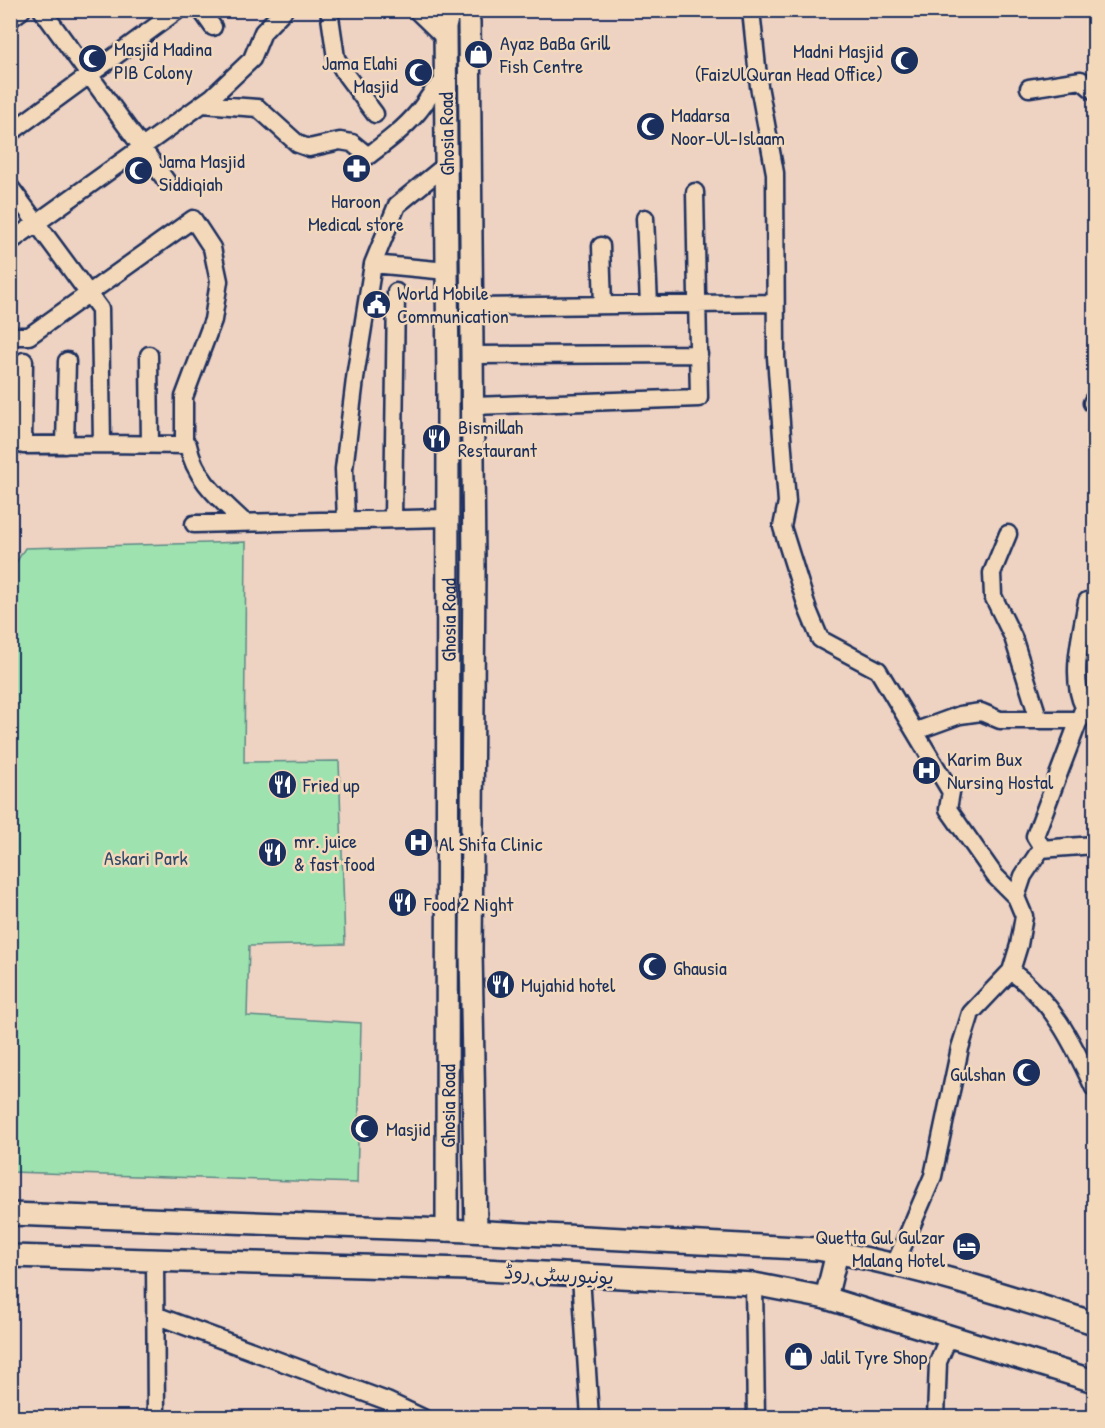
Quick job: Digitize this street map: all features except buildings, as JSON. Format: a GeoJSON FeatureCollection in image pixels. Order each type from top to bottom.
{"type":"FeatureCollection","features":[{"type":"Feature","properties":{"kind":"main road","name":"Ghosia Road"},"geometry":{"type":"LineString","coordinates":[[447,1230],[445,38],[448,10]]}},
{"type":"Feature","properties":{"kind":"main road"},"geometry":{"type":"LineString","coordinates":[[467,10],[473,355],[471,968],[476,1231]]}},
{"type":"Feature","properties":{"kind":"main road"},"geometry":{"type":"LineString","coordinates":[[447,510],[474,501]]}},
{"type":"Feature","properties":{"kind":"main road","name":"یونیورسٹی روڈ"},"geometry":{"type":"LineString","coordinates":[[10,1214],[476,1231],[733,1244],[837,1253],[895,1264],[1095,1323]]}},
{"type":"Feature","properties":{"kind":"main road"},"geometry":{"type":"LineString","coordinates":[[825,1298],[837,1253]]}},
{"type":"Feature","properties":{"kind":"main road","name":"یونیورسٹی روڈ"},"geometry":{"type":"LineString","coordinates":[[10,1256],[466,1269],[754,1284],[825,1298],[1095,1381]]}},
{"type":"Feature","properties":{"kind":"street"},"geometry":{"type":"LineString","coordinates":[[10,19],[22,10]]}},
{"type":"Feature","properties":{"kind":"street"},"geometry":{"type":"LineString","coordinates":[[42,10],[167,182]]}},
{"type":"Feature","properties":{"kind":"street"},"geometry":{"type":"LineString","coordinates":[[10,133],[178,10]]}},
{"type":"Feature","properties":{"kind":"street"},"geometry":{"type":"LineString","coordinates":[[201,10],[213,27]]}},
{"type":"Feature","properties":{"kind":"street"},"geometry":{"type":"LineString","coordinates":[[10,242],[202,105],[252,59],[263,32],[284,10]]}},
{"type":"Feature","properties":{"kind":"street"},"geometry":{"type":"LineString","coordinates":[[329,10],[336,58],[375,114]]}},
{"type":"Feature","properties":{"kind":"street"},"geometry":{"type":"LineString","coordinates":[[416,10],[445,38]]}},
{"type":"Feature","properties":{"kind":"street"},"geometry":{"type":"LineString","coordinates":[[751,10],[759,86],[775,173],[775,303],[782,457],[787,502],[782,527],[808,610],[820,639],[878,670],[951,792],[948,810],[995,876],[1016,897],[1024,916],[1019,945],[1011,971],[971,1013],[960,1048],[933,1176],[895,1264]]}},
{"type":"Feature","properties":{"kind":"street"},"geometry":{"type":"LineString","coordinates":[[1029,88],[1081,80],[1095,92]]}},
{"type":"Feature","properties":{"kind":"street"},"geometry":{"type":"LineString","coordinates":[[202,105],[258,108],[298,144],[309,148],[340,141],[352,143],[368,156],[398,132],[418,112],[432,89],[445,81]]}},
{"type":"Feature","properties":{"kind":"street"},"geometry":{"type":"LineString","coordinates":[[346,520],[344,469],[373,264],[397,205],[446,165]]}},
{"type":"Feature","properties":{"kind":"street"},"geometry":{"type":"LineString","coordinates":[[10,187],[100,309],[102,444]]}},
{"type":"Feature","properties":{"kind":"street"},"geometry":{"type":"LineString","coordinates":[[473,406],[699,398],[699,304],[695,192]]}},
{"type":"Feature","properties":{"kind":"street"},"geometry":{"type":"LineString","coordinates":[[645,218],[649,304]]}},
{"type":"Feature","properties":{"kind":"street"},"geometry":{"type":"LineString","coordinates":[[10,336],[29,336],[193,219],[212,248],[219,281],[213,320],[184,397],[184,445]]}},
{"type":"Feature","properties":{"kind":"street"},"geometry":{"type":"LineString","coordinates":[[601,246],[603,305]]}},
{"type":"Feature","properties":{"kind":"street"},"geometry":{"type":"LineString","coordinates":[[373,264],[447,271]]}},
{"type":"Feature","properties":{"kind":"street"},"geometry":{"type":"LineString","coordinates":[[393,519],[396,292]]}},
{"type":"Feature","properties":{"kind":"street"},"geometry":{"type":"LineString","coordinates":[[472,307],[775,303]]}},
{"type":"Feature","properties":{"kind":"street"},"geometry":{"type":"LineString","coordinates":[[473,355],[699,354]]}},
{"type":"Feature","properties":{"kind":"street"},"geometry":{"type":"LineString","coordinates":[[149,355],[150,445]]}},
{"type":"Feature","properties":{"kind":"street"},"geometry":{"type":"LineString","coordinates":[[24,361],[23,445],[188,445],[191,461],[208,488],[245,523]]}},
{"type":"Feature","properties":{"kind":"street"},"geometry":{"type":"LineString","coordinates":[[65,445],[67,361]]}},
{"type":"Feature","properties":{"kind":"street"},"geometry":{"type":"LineString","coordinates":[[194,524],[393,519],[447,510]]}},
{"type":"Feature","properties":{"kind":"street"},"geometry":{"type":"LineString","coordinates":[[1008,534],[992,573],[993,596],[1013,638],[1039,720]]}},
{"type":"Feature","properties":{"kind":"street"},"geometry":{"type":"LineString","coordinates":[[1082,714],[1078,664],[1087,601]]}},
{"type":"Feature","properties":{"kind":"street"},"geometry":{"type":"LineString","coordinates":[[1043,849],[1035,836],[1082,714],[1095,694]]}},
{"type":"Feature","properties":{"kind":"street"},"geometry":{"type":"LineString","coordinates":[[916,731],[960,715],[981,712],[1000,720],[1039,720],[1082,714]]}},
{"type":"Feature","properties":{"kind":"street"},"geometry":{"type":"LineString","coordinates":[[1016,897],[1023,876],[1043,849],[1095,845]]}},
{"type":"Feature","properties":{"kind":"street"},"geometry":{"type":"LineString","coordinates":[[1011,971],[1036,989],[1073,1043],[1095,1088]]}},
{"type":"Feature","properties":{"kind":"street"},"geometry":{"type":"LineString","coordinates":[[155,1259],[156,1418]]}},
{"type":"Feature","properties":{"kind":"street"},"geometry":{"type":"LineString","coordinates":[[581,1276],[590,1418]]}},
{"type":"Feature","properties":{"kind":"street"},"geometry":{"type":"LineString","coordinates":[[754,1284],[756,1418]]}},
{"type":"Feature","properties":{"kind":"street"},"geometry":{"type":"LineString","coordinates":[[156,1315],[387,1401],[423,1418]]}},
{"type":"Feature","properties":{"kind":"street"},"geometry":{"type":"LineString","coordinates":[[936,1418],[938,1362],[950,1336]]}},
{"type":"Feature","properties":{"kind":"green space","name":"Askari Park"},"geometry":{"type":"Polygon","coordinates":[[[246,542],[244,762],[339,761],[345,944],[249,946],[247,1016],[361,1023],[357,1183],[11,1172],[11,571],[25,548],[246,542]]]}},
{"type":"Feature","properties":{"kind":"place","name":"Ayaz BaBa Grill Fish Centre"},"geometry":{"type":"Point","coordinates":[479,54]}},
{"type":"Feature","properties":{"kind":"place","name":"Masjid Madina PIB Colony"},"geometry":{"type":"Point","coordinates":[93,59]}},
{"type":"Feature","properties":{"kind":"place","name":"Madni Masjid (FaizUlQuran Head Office)"},"geometry":{"type":"Point","coordinates":[904,61]}},
{"type":"Feature","properties":{"kind":"place","name":"Jama Elahi Masjid"},"geometry":{"type":"Point","coordinates":[419,73]}},
{"type":"Feature","properties":{"kind":"place","name":"Madarsa Noor-Ul-Islaam"},"geometry":{"type":"Point","coordinates":[650,126]}},
{"type":"Feature","properties":{"kind":"place","name":"Haroon Medical store"},"geometry":{"type":"Point","coordinates":[356,169]}},
{"type":"Feature","properties":{"kind":"place","name":"Jama Masjid Siddiqiah"},"geometry":{"type":"Point","coordinates":[138,171]}},
{"type":"Feature","properties":{"kind":"place","name":"World Mobile Communication"},"geometry":{"type":"Point","coordinates":[376,304]}},
{"type":"Feature","properties":{"kind":"place","name":"Bismillah Restaurant"},"geometry":{"type":"Point","coordinates":[437,438]}},
{"type":"Feature","properties":{"kind":"place","name":"Karim Bux Nursing Hostal"},"geometry":{"type":"Point","coordinates":[926,770]}},
{"type":"Feature","properties":{"kind":"place","name":"Fried up"},"geometry":{"type":"Point","coordinates":[282,784]}},
{"type":"Feature","properties":{"kind":"place","name":"Al Shifa Clinic"},"geometry":{"type":"Point","coordinates":[418,843]}},
{"type":"Feature","properties":{"kind":"place","name":"mr. juice & fast food"},"geometry":{"type":"Point","coordinates":[273,852]}},
{"type":"Feature","properties":{"kind":"place","name":"Food 2 Night"},"geometry":{"type":"Point","coordinates":[403,903]}},
{"type":"Feature","properties":{"kind":"place","name":"Ghausia"},"geometry":{"type":"Point","coordinates":[652,967]}},
{"type":"Feature","properties":{"kind":"place","name":"Mujahid hotel"},"geometry":{"type":"Point","coordinates":[500,984]}},
{"type":"Feature","properties":{"kind":"place","name":"Gulshan"},"geometry":{"type":"Point","coordinates":[1027,1073]}},
{"type":"Feature","properties":{"kind":"place","name":"Masjid"},"geometry":{"type":"Point","coordinates":[365,1128]}},
{"type":"Feature","properties":{"kind":"place","name":"Quetta Gul Gulzar Malang Hotel"},"geometry":{"type":"Point","coordinates":[966,1247]}},
{"type":"Feature","properties":{"kind":"place","name":"Jalil Tyre Shop"},"geometry":{"type":"Point","coordinates":[799,1356]}}]}
